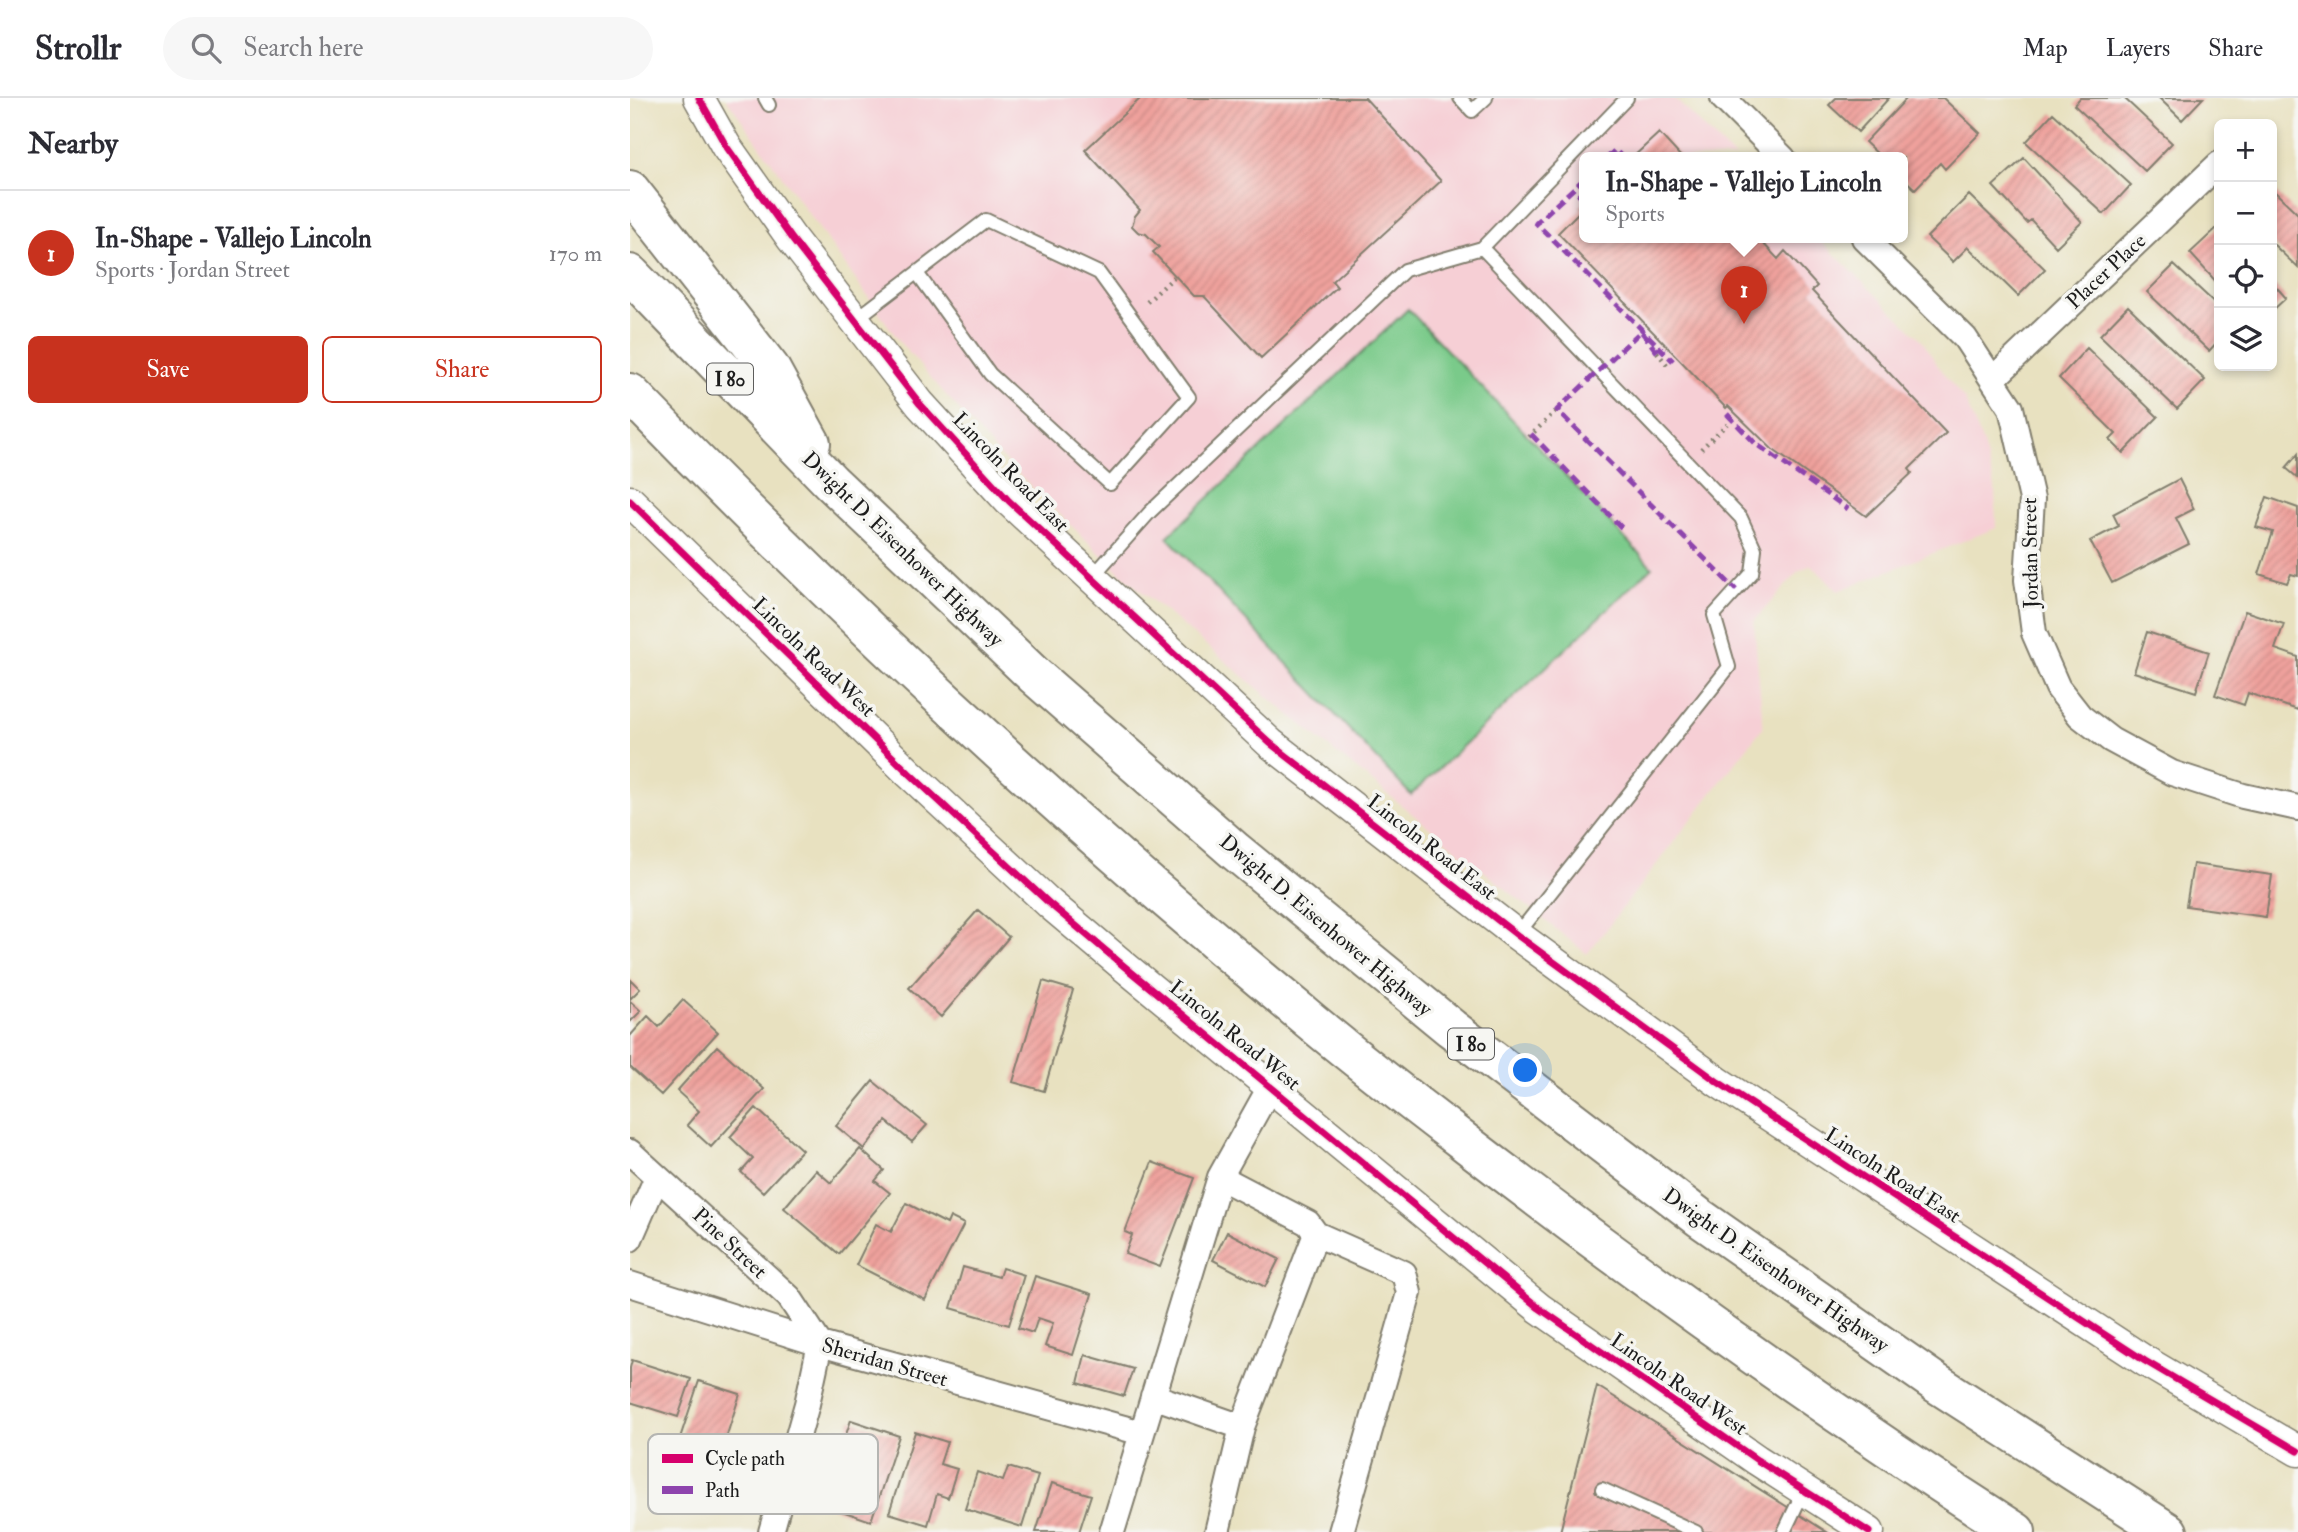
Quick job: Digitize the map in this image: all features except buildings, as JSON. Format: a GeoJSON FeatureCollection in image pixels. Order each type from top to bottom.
{"type":"FeatureCollection","features":[{"type":"Feature","properties":{"kind":"highway"},"geometry":{"type":"LineString","coordinates":[[630,190],[770,368],[831,482]]}},
{"type":"Feature","properties":{"kind":"highway","name":"Dwight D. Eisenhower Highway"},"geometry":{"type":"LineString","coordinates":[[630,274],[831,482],[1056,695],[1235,852],[1451,1028],[1722,1234],[1936,1383],[2168,1532]]}},
{"type":"Feature","properties":{"kind":"highway"},"geometry":{"type":"LineString","coordinates":[[630,393],[800,566],[918,677],[1108,849],[1303,1016],[1623,1263],[1844,1419],[2016,1532]]}},
{"type":"Feature","properties":{"kind":"street","name":"Lincoln Road East"},"geometry":{"type":"LineString","coordinates":[[699,98],[726,146],[792,239],[920,404],[1009,501],[1270,743],[1517,935],[1730,1089],[2145,1362],[2298,1451]]}},
{"type":"Feature","properties":{"kind":"street"},"geometry":{"type":"LineString","coordinates":[[1723,98],[1777,152]]}},
{"type":"Feature","properties":{"kind":"street","name":"Placer Place"},"geometry":{"type":"LineString","coordinates":[[1993,379],[2214,169]]}},
{"type":"Feature","properties":{"kind":"street","name":"Jordan Street"},"geometry":{"type":"LineString","coordinates":[[1869,243],[1965,338],[2011,408],[2032,499],[2027,580],[2034,634],[2059,688],[2080,716],[2111,740],[2172,773],[2243,796],[2298,808]]}},
{"type":"Feature","properties":{"kind":"street","name":"Lincoln Road West"},"geometry":{"type":"LineString","coordinates":[[630,502],[899,764],[1050,904],[1270,1087],[1539,1308],[1757,1460],[1869,1532]]}},
{"type":"Feature","properties":{"kind":"street"},"geometry":{"type":"LineString","coordinates":[[1112,1532],[1220,1177],[1270,1087]]}},
{"type":"Feature","properties":{"kind":"street","name":"Pine Street"},"geometry":{"type":"LineString","coordinates":[[630,1152],[789,1297],[820,1344]]}},
{"type":"Feature","properties":{"kind":"street"},"geometry":{"type":"LineString","coordinates":[[630,1239],[657,1177]]}},
{"type":"Feature","properties":{"kind":"street"},"geometry":{"type":"LineString","coordinates":[[1220,1177],[1308,1223],[1316,1234],[1404,1273],[1409,1293],[1341,1532]]}},
{"type":"Feature","properties":{"kind":"street"},"geometry":{"type":"LineString","coordinates":[[1217,1532],[1242,1427],[1316,1234]]}},
{"type":"Feature","properties":{"kind":"street","name":"Sheridan Street"},"geometry":{"type":"LineString","coordinates":[[630,1284],[820,1344],[1142,1433]]}},
{"type":"Feature","properties":{"kind":"street"},"geometry":{"type":"LineString","coordinates":[[799,1434],[820,1344]]}},
{"type":"Feature","properties":{"kind":"street"},"geometry":{"type":"LineString","coordinates":[[1153,1396],[1242,1427]]}},
{"type":"Feature","properties":{"kind":"street"},"geometry":{"type":"LineString","coordinates":[[771,1532],[776,1514]]}},
{"type":"Feature","properties":{"kind":"lane"},"geometry":{"type":"LineString","coordinates":[[1460,98],[1472,111],[1486,98]]}},
{"type":"Feature","properties":{"kind":"lane"},"geometry":{"type":"LineString","coordinates":[[1092,577],[1150,512],[1405,270],[1482,248],[1627,98]]}},
{"type":"Feature","properties":{"kind":"lane"},"geometry":{"type":"LineString","coordinates":[[855,320],[986,220],[1099,272],[1189,397],[1110,484],[990,374],[917,273]]}},
{"type":"Feature","properties":{"kind":"lane"},"geometry":{"type":"LineString","coordinates":[[1482,248],[1741,519],[1755,549],[1752,573],[1714,615],[1729,667],[1517,935]]}},
{"type":"Feature","properties":{"kind":"lane"},"geometry":{"type":"LineString","coordinates":[[1602,1489],[1696,1532]]}},
{"type":"Feature","properties":{"kind":"lane"},"geometry":{"type":"LineString","coordinates":[[1784,1532],[1804,1490]]}},
{"type":"Feature","properties":{"kind":"path"},"geometry":{"type":"LineString","coordinates":[[1131,317],[1175,276]]}},
{"type":"Feature","properties":{"kind":"path"},"geometry":{"type":"LineString","coordinates":[[1657,352],[1668,366]]}},
{"type":"Feature","properties":{"kind":"path"},"geometry":{"type":"LineString","coordinates":[[1529,437],[1557,410]]}},
{"type":"Feature","properties":{"kind":"path"},"geometry":{"type":"LineString","coordinates":[[1688,461],[1727,424]]}},
{"type":"Feature","properties":{"kind":"shaded area"},"geometry":{"type":"Polygon","coordinates":[[[726,98],[1674,98],[1729,152],[1579,152],[1579,243],[1823,243],[1922,340],[1940,369],[1965,400],[1982,441],[1995,487],[1996,528],[1838,591],[1811,565],[1798,572],[1754,621],[1763,727],[1587,954],[1315,736],[1123,576],[998,454],[902,345],[726,98]]]}},
{"type":"Feature","properties":{"kind":"green space"},"geometry":{"type":"Polygon","coordinates":[[[1408,309],[1652,567],[1411,795],[1167,537],[1408,309]]]}},
{"type":"Feature","properties":{"kind":"marked path"},"geometry":{"type":"LineString","coordinates":[[1613,152],[1617,152]]}},
{"type":"Feature","properties":{"kind":"marked path"},"geometry":{"type":"LineString","coordinates":[[1579,184],[1536,223],[1673,361]]}},
{"type":"Feature","properties":{"kind":"marked path"},"geometry":{"type":"LineString","coordinates":[[1657,352],[1641,331],[1557,410],[1736,590]]}},
{"type":"Feature","properties":{"kind":"marked path"},"geometry":{"type":"LineString","coordinates":[[1727,414],[1756,444],[1848,509]]}},
{"type":"Feature","properties":{"kind":"marked path"},"geometry":{"type":"LineString","coordinates":[[1531,434],[1622,528]]}},
{"type":"Feature","properties":{"kind":"cycle path"},"geometry":{"type":"LineString","coordinates":[[699,98],[726,146],[792,239],[920,404],[1009,501],[1270,743],[1517,935],[1718,1082],[2145,1361],[2298,1451]]}},
{"type":"Feature","properties":{"kind":"cycle path"},"geometry":{"type":"LineString","coordinates":[[630,501],[909,773],[1050,904],[1125,967],[1539,1308],[1757,1460],[1869,1532]]}},
{"type":"Feature","properties":{"kind":"place","name":"In-Shape - Vallejo Lincoln"},"geometry":{"type":"Point","coordinates":[1744,324]}}]}
